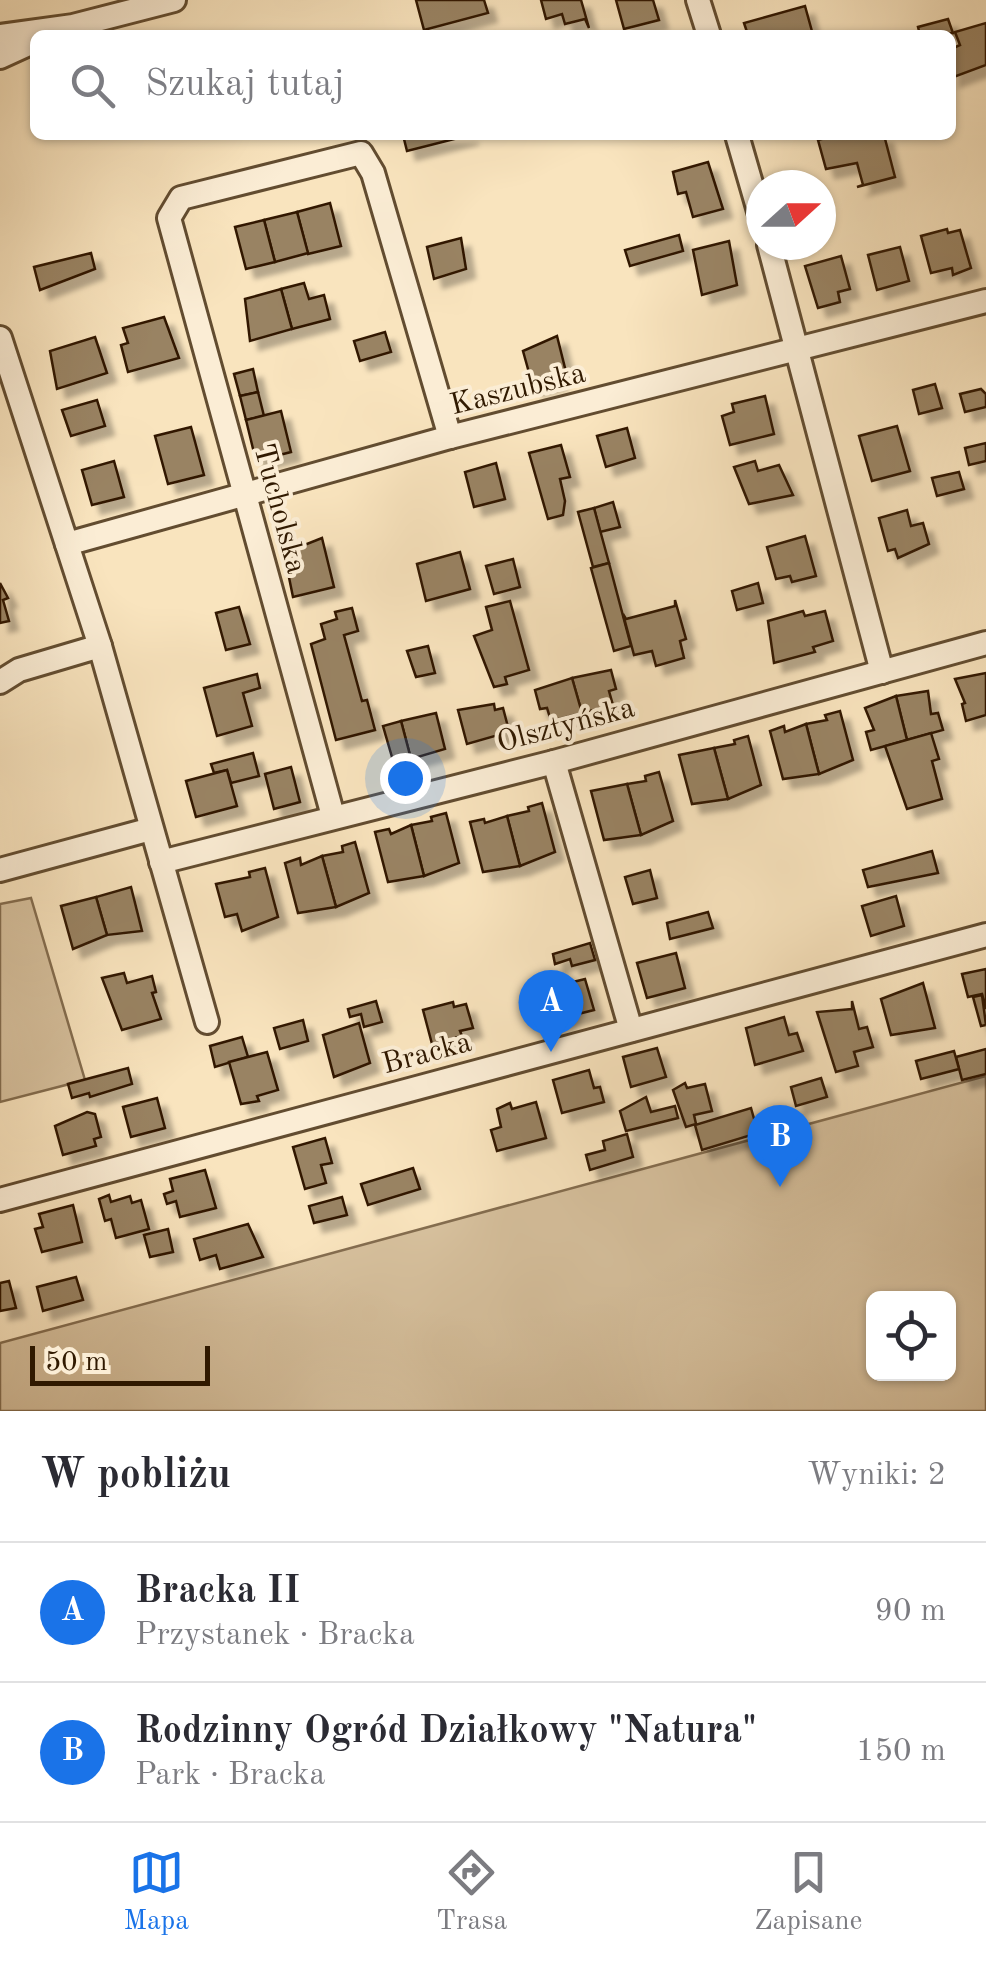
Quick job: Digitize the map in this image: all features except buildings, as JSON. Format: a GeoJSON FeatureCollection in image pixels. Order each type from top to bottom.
{"type":"FeatureCollection","features":[{"type":"Feature","properties":{"kind":"street"},"geometry":{"type":"LineString","coordinates":[[66,30],[174,0]]}},
{"type":"Feature","properties":{"kind":"street"},"geometry":{"type":"LineString","coordinates":[[698,0],[707,30]]}},
{"type":"Feature","properties":{"kind":"street"},"geometry":{"type":"LineString","coordinates":[[0,36],[30,34]]}},
{"type":"Feature","properties":{"kind":"street"},"geometry":{"type":"LineString","coordinates":[[0,56],[30,43]]}},
{"type":"Feature","properties":{"kind":"street"},"geometry":{"type":"LineString","coordinates":[[738,140],[747,170]]}},
{"type":"Feature","properties":{"kind":"street","name":"Tucholska"},"geometry":{"type":"LineString","coordinates":[[333,816],[169,218],[181,198],[367,163],[450,437]]}},
{"type":"Feature","properties":{"kind":"street"},"geometry":{"type":"LineString","coordinates":[[773,260],[882,672]]}},
{"type":"Feature","properties":{"kind":"street","name":"Kaszubska"},"geometry":{"type":"LineString","coordinates":[[67,544],[450,437],[986,302]]}},
{"type":"Feature","properties":{"kind":"street"},"geometry":{"type":"LineString","coordinates":[[0,338],[100,646],[208,1022]]}},
{"type":"Feature","properties":{"kind":"street","name":"Olsztyńska"},"geometry":{"type":"LineString","coordinates":[[161,862],[554,762],[986,643]]}},
{"type":"Feature","properties":{"kind":"street"},"geometry":{"type":"LineString","coordinates":[[0,682],[19,670],[100,646]]}},
{"type":"Feature","properties":{"kind":"street"},"geometry":{"type":"LineString","coordinates":[[554,762],[631,1030]]}},
{"type":"Feature","properties":{"kind":"street"},"geometry":{"type":"LineString","coordinates":[[0,870],[151,829]]}},
{"type":"Feature","properties":{"kind":"street","name":"Bracka"},"geometry":{"type":"LineString","coordinates":[[0,1200],[986,934]]}},
{"type":"Feature","properties":{"kind":"shaded area"},"geometry":{"type":"Polygon","coordinates":[[[31,898],[85,1080],[0,1102],[0,904],[31,898]]]}},
{"type":"Feature","properties":{"kind":"shaded area"},"geometry":{"type":"Polygon","coordinates":[[[986,1076],[986,1411],[0,1411],[0,1343],[986,1076]]]}},
{"type":"Feature","properties":{"kind":"place","name":"Bracka II"},"geometry":{"type":"Point","coordinates":[551,1052]}},
{"type":"Feature","properties":{"kind":"place","name":"Rodzinny Ogród Działkowy \"Natura\""},"geometry":{"type":"Point","coordinates":[780,1187]}}]}
